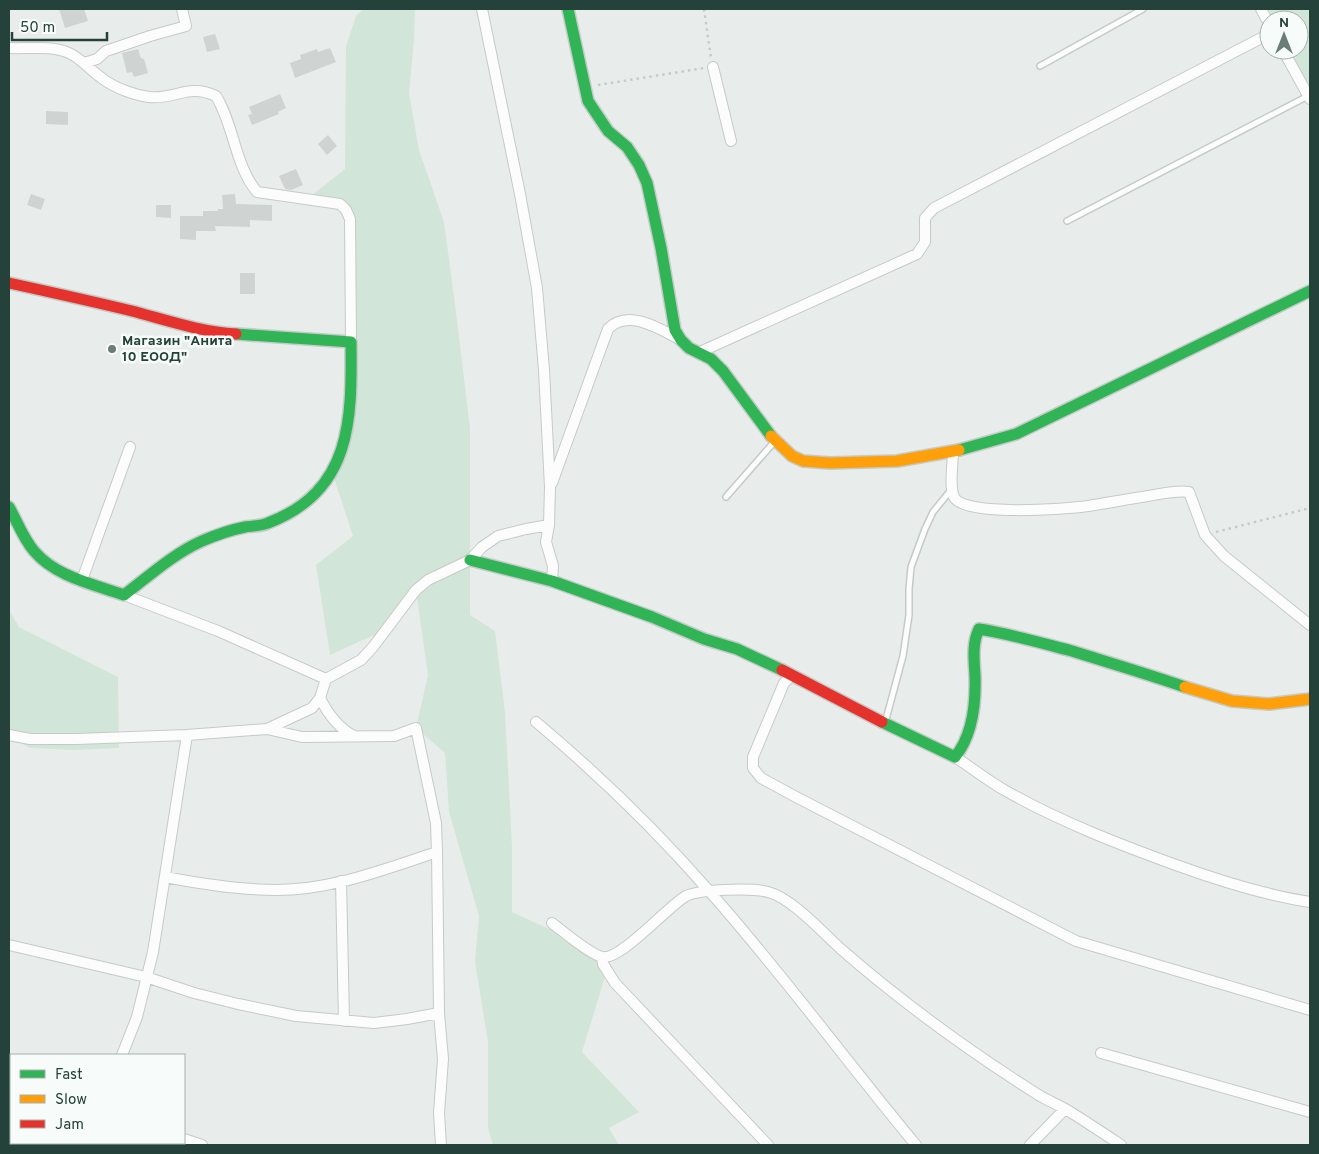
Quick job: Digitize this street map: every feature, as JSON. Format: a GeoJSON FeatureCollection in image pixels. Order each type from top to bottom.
{"type":"FeatureCollection","features":[{"type":"Feature","properties":{"kind":"street"},"geometry":{"type":"LineString","coordinates":[[84,63],[97,59],[106,51],[186,26],[182,9]]}},
{"type":"Feature","properties":{"kind":"street"},"geometry":{"type":"LineString","coordinates":[[482,9],[538,288],[550,487],[549,525],[546,542],[553,566],[552,581]]}},
{"type":"Feature","properties":{"kind":"street"},"geometry":{"type":"LineString","coordinates":[[568,9],[588,101],[608,131],[627,147],[639,165],[647,183],[661,248],[675,330],[689,348],[711,359],[723,371],[775,441],[792,456],[803,461],[897,460],[953,452],[1016,434],[1310,291]]}},
{"type":"Feature","properties":{"kind":"street"},"geometry":{"type":"LineString","coordinates":[[700,352],[918,254],[925,242],[925,218],[934,208],[1259,39]]}},
{"type":"Feature","properties":{"kind":"street"},"geometry":{"type":"LineString","coordinates":[[9,48],[55,48],[70,54],[84,63],[104,80],[138,95],[160,97],[197,90],[216,96],[223,107],[245,173],[250,184],[257,192],[340,204],[346,210],[350,219],[352,398],[348,428],[340,458],[324,484],[297,509],[266,524],[216,535],[182,551],[124,595]]}},
{"type":"Feature","properties":{"kind":"street"},"geometry":{"type":"LineString","coordinates":[[1289,60],[1309,97]]}},
{"type":"Feature","properties":{"kind":"street"},"geometry":{"type":"LineString","coordinates":[[712,67],[731,140]]}},
{"type":"Feature","properties":{"kind":"street"},"geometry":{"type":"LineString","coordinates":[[9,283],[80,298],[221,333],[351,342]]}},
{"type":"Feature","properties":{"kind":"street"},"geometry":{"type":"LineString","coordinates":[[550,487],[608,329],[614,322],[623,319],[644,323],[681,340]]}},
{"type":"Feature","properties":{"kind":"street"},"geometry":{"type":"LineString","coordinates":[[82,580],[130,447]]}},
{"type":"Feature","properties":{"kind":"street"},"geometry":{"type":"LineString","coordinates":[[953,452],[952,489],[954,498],[959,503],[969,507],[994,509],[1062,508],[1165,493],[1189,492],[1205,535],[1224,556],[1310,625]]}},
{"type":"Feature","properties":{"kind":"street"},"geometry":{"type":"LineString","coordinates":[[9,507],[34,551],[52,567],[65,574],[218,631],[326,679]]}},
{"type":"Feature","properties":{"kind":"street"},"geometry":{"type":"LineString","coordinates":[[267,729],[312,708],[320,698],[326,679],[361,660],[416,590],[428,580],[470,560],[482,547],[498,536],[526,528],[549,525]]}},
{"type":"Feature","properties":{"kind":"street"},"geometry":{"type":"LineString","coordinates":[[470,560],[552,581],[763,660],[885,724],[955,757],[1012,794],[1111,841],[1240,886],[1267,894],[1310,902]]}},
{"type":"Feature","properties":{"kind":"street"},"geometry":{"type":"LineString","coordinates":[[955,757],[966,741],[972,714],[975,687],[974,642],[979,628],[1000,632],[1143,672],[1205,694],[1232,701],[1269,704],[1310,699]]}},
{"type":"Feature","properties":{"kind":"street"},"geometry":{"type":"LineString","coordinates":[[791,676],[784,683],[753,757],[753,768],[761,778],[1076,941],[1310,1010]]}},
{"type":"Feature","properties":{"kind":"street"},"geometry":{"type":"LineString","coordinates":[[320,698],[328,714],[346,732],[357,737]]}},
{"type":"Feature","properties":{"kind":"street"},"geometry":{"type":"LineString","coordinates":[[536,722],[578,757],[635,811],[710,891],[916,1145]]}},
{"type":"Feature","properties":{"kind":"street"},"geometry":{"type":"LineString","coordinates":[[9,735],[30,738],[76,739],[187,735],[267,729],[302,738],[394,736],[416,728],[436,823],[439,1013],[443,1059],[439,1113],[441,1145]]}},
{"type":"Feature","properties":{"kind":"street"},"geometry":{"type":"LineString","coordinates":[[122,1054],[137,1017],[153,952],[187,735]]}},
{"type":"Feature","properties":{"kind":"street"},"geometry":{"type":"LineString","coordinates":[[165,877],[238,888],[277,890],[313,887],[341,881],[436,852]]}},
{"type":"Feature","properties":{"kind":"street"},"geometry":{"type":"LineString","coordinates":[[341,881],[344,1021]]}},
{"type":"Feature","properties":{"kind":"street"},"geometry":{"type":"LineString","coordinates":[[552,923],[602,957],[612,957],[676,903],[687,896],[698,892],[710,891],[758,890],[770,892],[792,905],[904,1002],[966,1047],[1038,1096],[1065,1109],[1121,1145]]}},
{"type":"Feature","properties":{"kind":"street"},"geometry":{"type":"LineString","coordinates":[[9,945],[146,977],[194,993],[238,1004],[296,1016],[374,1023],[439,1013]]}},
{"type":"Feature","properties":{"kind":"street"},"geometry":{"type":"LineString","coordinates":[[602,957],[603,964],[615,983],[768,1145]]}},
{"type":"Feature","properties":{"kind":"street"},"geometry":{"type":"LineString","coordinates":[[1101,1053],[1310,1112]]}},
{"type":"Feature","properties":{"kind":"street"},"geometry":{"type":"LineString","coordinates":[[1030,1145],[1065,1109]]}},
{"type":"Feature","properties":{"kind":"street"},"geometry":{"type":"LineString","coordinates":[[185,1139],[202,1145]]}},
{"type":"Feature","properties":{"kind":"lane"},"geometry":{"type":"LineString","coordinates":[[1040,66],[1143,9]]}},
{"type":"Feature","properties":{"kind":"lane"},"geometry":{"type":"LineString","coordinates":[[1067,221],[1309,97]]}},
{"type":"Feature","properties":{"kind":"lane"},"geometry":{"type":"LineString","coordinates":[[726,497],[775,441]]}},
{"type":"Feature","properties":{"kind":"lane"},"geometry":{"type":"LineString","coordinates":[[885,724],[904,656],[909,615],[911,567],[933,512],[952,489]]}},
{"type":"Feature","properties":{"kind":"path"},"geometry":{"type":"LineString","coordinates":[[584,87],[712,67],[704,9]]}},
{"type":"Feature","properties":{"kind":"path"},"geometry":{"type":"LineString","coordinates":[[1205,535],[1310,508]]}},
{"type":"Feature","properties":{"kind":"green space"},"geometry":{"type":"Polygon","coordinates":[[[363,9],[415,9],[409,93],[419,150],[444,222],[455,304],[470,428],[470,615],[495,631],[505,712],[512,846],[512,912],[611,957],[582,1052],[639,1112],[609,1128],[619,1145],[493,1145],[488,1128],[488,1042],[475,962],[479,916],[449,812],[445,753],[416,728],[428,675],[416,590],[387,629],[330,655],[316,565],[353,536],[332,472],[348,428],[346,210],[307,199],[345,169],[346,46],[356,16],[363,9]]]}},
{"type":"Feature","properties":{"kind":"green space"},"geometry":{"type":"Polygon","coordinates":[[[1310,9],[1310,87],[1295,60],[1309,60],[1309,10],[1269,10],[1310,9]]]}},
{"type":"Feature","properties":{"kind":"green space"},"geometry":{"type":"Polygon","coordinates":[[[9,610],[19,627],[118,677],[119,748],[74,750],[31,748],[9,738],[9,610]]]}},
{"type":"Feature","properties":{"kind":"building"},"geometry":{"type":"Polygon","coordinates":[[[59,9],[84,9],[88,21],[65,28],[59,9]]]}},
{"type":"Feature","properties":{"kind":"building"},"geometry":{"type":"Polygon","coordinates":[[[215,34],[220,49],[207,52],[203,37],[215,34]]]}},
{"type":"Feature","properties":{"kind":"building"},"geometry":{"type":"Polygon","coordinates":[[[330,48],[336,62],[295,78],[290,63],[301,59],[300,55],[317,49],[318,52],[330,48]]]}},
{"type":"Feature","properties":{"kind":"building"},"geometry":{"type":"Polygon","coordinates":[[[138,49],[141,58],[144,59],[148,73],[134,77],[132,72],[127,73],[122,53],[138,49]]]}},
{"type":"Feature","properties":{"kind":"building"},"geometry":{"type":"Polygon","coordinates":[[[280,94],[286,108],[278,112],[279,114],[252,125],[248,115],[252,114],[249,107],[280,94]]]}},
{"type":"Feature","properties":{"kind":"building"},"geometry":{"type":"Polygon","coordinates":[[[46,111],[68,112],[68,125],[46,124],[46,111]]]}},
{"type":"Feature","properties":{"kind":"building"},"geometry":{"type":"Polygon","coordinates":[[[328,135],[337,146],[327,155],[318,144],[328,135]]]}},
{"type":"Feature","properties":{"kind":"building"},"geometry":{"type":"Polygon","coordinates":[[[296,169],[303,185],[291,190],[285,189],[279,176],[296,169]]]}},
{"type":"Feature","properties":{"kind":"building"},"geometry":{"type":"Polygon","coordinates":[[[31,194],[45,199],[41,210],[27,205],[31,194]]]}},
{"type":"Feature","properties":{"kind":"building"},"geometry":{"type":"Polygon","coordinates":[[[235,194],[236,204],[272,205],[272,221],[250,220],[250,227],[215,226],[216,231],[196,231],[196,240],[180,239],[180,216],[203,216],[203,211],[223,209],[222,195],[235,194]]]}},
{"type":"Feature","properties":{"kind":"building"},"geometry":{"type":"Polygon","coordinates":[[[156,205],[171,205],[171,218],[156,217],[156,205]]]}},
{"type":"Feature","properties":{"kind":"building"},"geometry":{"type":"Polygon","coordinates":[[[240,273],[255,273],[255,294],[240,294],[240,273]]]}},
{"type":"Feature","properties":{"kind":"traffic: fast"},"geometry":{"type":"LineString","coordinates":[[568,9],[588,101],[608,131],[627,147],[639,165],[647,183],[661,248],[675,330],[689,348],[711,359],[723,371],[771,436]]}},
{"type":"Feature","properties":{"kind":"traffic: fast"},"geometry":{"type":"LineString","coordinates":[[959,450],[1016,434],[1310,291]]}},
{"type":"Feature","properties":{"kind":"traffic: fast"},"geometry":{"type":"LineString","coordinates":[[9,507],[27,541],[43,560],[76,579],[124,595],[191,546],[228,531],[265,524],[296,509],[317,492],[331,472],[341,450],[347,425],[350,399],[351,342],[236,334]]}},
{"type":"Feature","properties":{"kind":"traffic: fast"},"geometry":{"type":"LineString","coordinates":[[470,560],[552,581],[652,617],[704,639],[737,649],[782,670]]}},
{"type":"Feature","properties":{"kind":"traffic: fast"},"geometry":{"type":"LineString","coordinates":[[882,722],[955,757],[970,729],[975,697],[974,646],[979,629],[1072,651],[1185,687]]}},
{"type":"Feature","properties":{"kind":"traffic: slow"},"geometry":{"type":"LineString","coordinates":[[771,436],[792,456],[803,461],[830,463],[897,461],[959,450]]}},
{"type":"Feature","properties":{"kind":"traffic: slow"},"geometry":{"type":"LineString","coordinates":[[1185,687],[1232,701],[1269,704],[1310,699]]}},
{"type":"Feature","properties":{"kind":"traffic: jam"},"geometry":{"type":"LineString","coordinates":[[9,283],[117,307],[197,328],[236,334]]}},
{"type":"Feature","properties":{"kind":"traffic: jam"},"geometry":{"type":"LineString","coordinates":[[782,670],[882,722]]}},
{"type":"Feature","properties":{"kind":"place","name":"Магазин \"Анита 10 ЕООД\""},"geometry":{"type":"Point","coordinates":[112,349]}}]}
